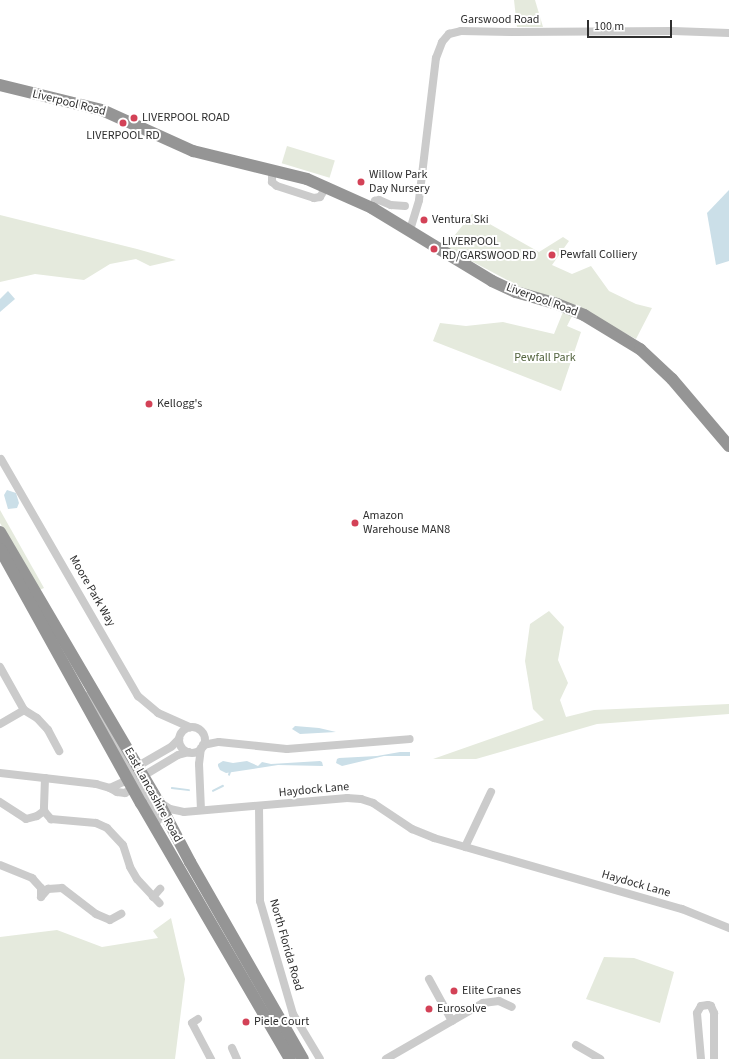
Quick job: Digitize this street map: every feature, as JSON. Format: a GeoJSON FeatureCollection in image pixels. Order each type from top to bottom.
{"type":"FeatureCollection","features":[{"type":"Feature","properties":{"kind":"highway","name":"Liverpool Road"},"geometry":{"type":"LineString","coordinates":[[0,85],[102,110],[193,151],[272,169],[327,186],[372,208],[492,281],[516,292],[572,310],[640,349],[672,379],[729,446]]}},
{"type":"Feature","properties":{"kind":"highway","name":"East Lancashire Road"},"geometry":{"type":"LineString","coordinates":[[0,532],[82,674],[199,902],[290,1059]]}},
{"type":"Feature","properties":{"kind":"highway","name":"East Lancashire Road"},"geometry":{"type":"LineString","coordinates":[[0,549],[135,778],[158,801],[303,1059]]}},
{"type":"Feature","properties":{"kind":"street","name":"Garswood Road"},"geometry":{"type":"LineString","coordinates":[[410,230],[413,225],[418,200],[436,58],[442,42],[449,34],[461,31],[673,31],[729,33]]}},
{"type":"Feature","properties":{"kind":"street"},"geometry":{"type":"LineString","coordinates":[[372,208],[376,201],[379,200],[391,205],[402,204]]}},
{"type":"Feature","properties":{"kind":"street","name":"Moore Park Way"},"geometry":{"type":"LineString","coordinates":[[0,459],[138,696],[150,708],[175,722],[190,727]]}},
{"type":"Feature","properties":{"kind":"street"},"geometry":{"type":"LineString","coordinates":[[0,667],[24,710],[37,718],[48,730],[59,751]]}},
{"type":"Feature","properties":{"kind":"street"},"geometry":{"type":"LineString","coordinates":[[0,724],[24,710]]}},
{"type":"Feature","properties":{"kind":"street"},"geometry":{"type":"LineString","coordinates":[[175,722],[182,749],[191,752],[199,764]]}},
{"type":"Feature","properties":{"kind":"street"},"geometry":{"type":"LineString","coordinates":[[135,778],[172,746],[184,729],[196,727],[203,734],[219,742]]}},
{"type":"Feature","properties":{"kind":"street"},"geometry":{"type":"LineString","coordinates":[[201,810],[199,764],[203,734]]}},
{"type":"Feature","properties":{"kind":"street"},"geometry":{"type":"LineString","coordinates":[[0,773],[110,788],[135,778],[178,755],[191,752],[202,746],[219,742],[287,749],[410,739]]}},
{"type":"Feature","properties":{"kind":"street"},"geometry":{"type":"LineString","coordinates":[[45,778],[44,811],[51,819],[96,823],[110,831],[123,845],[133,873],[156,900],[160,889]]}},
{"type":"Feature","properties":{"kind":"street"},"geometry":{"type":"LineString","coordinates":[[465,847],[491,792]]}},
{"type":"Feature","properties":{"kind":"street","name":"Haydock Lane"},"geometry":{"type":"LineString","coordinates":[[158,801],[167,808],[184,812],[347,798],[361,799],[373,803],[412,829],[434,838],[682,909],[729,928]]}},
{"type":"Feature","properties":{"kind":"street"},"geometry":{"type":"LineString","coordinates":[[0,802],[26,819],[37,816],[44,811]]}},
{"type":"Feature","properties":{"kind":"street","name":"North Florida Road"},"geometry":{"type":"LineString","coordinates":[[259,806],[260,901],[293,1014],[320,1059]]}},
{"type":"Feature","properties":{"kind":"street"},"geometry":{"type":"LineString","coordinates":[[172,828],[174,817],[184,812]]}},
{"type":"Feature","properties":{"kind":"street"},"geometry":{"type":"LineString","coordinates":[[0,865],[32,878],[41,888],[41,897],[48,889],[62,888],[96,914],[110,920],[121,914]]}},
{"type":"Feature","properties":{"kind":"street"},"geometry":{"type":"LineString","coordinates":[[429,979],[452,1021]]}},
{"type":"Feature","properties":{"kind":"street"},"geometry":{"type":"LineString","coordinates":[[386,1059],[483,1003],[499,1001],[512,1007]]}},
{"type":"Feature","properties":{"kind":"street"},"geometry":{"type":"LineString","coordinates":[[702,1059],[697,1013],[701,1006],[708,1005],[711,1006],[714,1013],[714,1059]]}},
{"type":"Feature","properties":{"kind":"street"},"geometry":{"type":"LineString","coordinates":[[198,1019],[192,1023],[211,1059]]}},
{"type":"Feature","properties":{"kind":"street"},"geometry":{"type":"LineString","coordinates":[[576,1045],[600,1059]]}},
{"type":"Feature","properties":{"kind":"street"},"geometry":{"type":"LineString","coordinates":[[232,1048],[237,1059]]}},
{"type":"Feature","properties":{"kind":"green space"},"geometry":{"type":"Polygon","coordinates":[[[514,0],[535,0],[543,27],[517,27],[514,0]]]}},
{"type":"Feature","properties":{"kind":"green space"},"geometry":{"type":"Polygon","coordinates":[[[287,146],[335,161],[330,178],[282,163],[287,146]]]}},
{"type":"Feature","properties":{"kind":"green space"},"geometry":{"type":"Polygon","coordinates":[[[472,214],[539,252],[563,237],[569,241],[552,265],[572,274],[591,266],[609,291],[636,304],[652,308],[636,339],[572,305],[530,292],[445,247],[472,214]]]}},
{"type":"Feature","properties":{"kind":"green space"},"geometry":{"type":"Polygon","coordinates":[[[0,215],[176,260],[150,266],[136,259],[110,264],[84,280],[35,274],[0,282],[0,215]]]}},
{"type":"Feature","properties":{"kind":"green space","name":"Pewfall Park"},"geometry":{"type":"Polygon","coordinates":[[[563,312],[572,316],[567,326],[581,332],[561,391],[433,341],[440,323],[466,326],[503,322],[554,334],[563,312]]]}},
{"type":"Feature","properties":{"kind":"green space"},"geometry":{"type":"Polygon","coordinates":[[[0,510],[44,588],[39,590],[0,523],[0,510]]]}},
{"type":"Feature","properties":{"kind":"green space"},"geometry":{"type":"Polygon","coordinates":[[[549,611],[564,627],[558,660],[568,683],[560,700],[566,717],[594,710],[729,704],[729,714],[597,724],[476,759],[433,759],[544,720],[533,709],[525,661],[530,624],[549,611]]]}},
{"type":"Feature","properties":{"kind":"green space"},"geometry":{"type":"Polygon","coordinates":[[[171,918],[185,979],[175,1059],[0,1059],[0,937],[57,930],[102,947],[158,938],[153,931],[171,918]]]}},
{"type":"Feature","properties":{"kind":"green space"},"geometry":{"type":"Polygon","coordinates":[[[604,957],[634,958],[674,972],[660,1023],[586,999],[604,957]]]}},
{"type":"Feature","properties":{"kind":"water"},"geometry":{"type":"Polygon","coordinates":[[[729,190],[729,261],[716,265],[707,213],[729,190]]]}},
{"type":"Feature","properties":{"kind":"water"},"geometry":{"type":"Polygon","coordinates":[[[8,291],[15,299],[0,312],[0,299],[8,291]]]}},
{"type":"Feature","properties":{"kind":"water"},"geometry":{"type":"Polygon","coordinates":[[[7,490],[16,493],[19,503],[17,508],[8,509],[4,495],[7,490]]]}},
{"type":"Feature","properties":{"kind":"water"},"geometry":{"type":"Polygon","coordinates":[[[295,726],[319,728],[336,732],[300,734],[292,729],[295,726]]]}},
{"type":"Feature","properties":{"kind":"water"},"geometry":{"type":"Polygon","coordinates":[[[400,752],[410,752],[410,756],[384,756],[342,766],[336,763],[337,759],[339,758],[377,756],[400,752]]]}},
{"type":"Feature","properties":{"kind":"water"},"geometry":{"type":"Polygon","coordinates":[[[223,761],[233,763],[247,761],[258,766],[262,762],[271,764],[320,761],[322,762],[323,766],[278,765],[226,773],[220,770],[218,766],[218,764],[223,761]]]}},
{"type":"Feature","properties":{"kind":"waterway"},"geometry":{"type":"LineString","coordinates":[[213,791],[223,786]]}},
{"type":"Feature","properties":{"kind":"waterway"},"geometry":{"type":"LineString","coordinates":[[172,788],[189,790]]}},
{"type":"Feature","properties":{"kind":"place","name":"LIVERPOOL ROAD"},"geometry":{"type":"Point","coordinates":[134,118]}},
{"type":"Feature","properties":{"kind":"place","name":"LIVERPOOL RD"},"geometry":{"type":"Point","coordinates":[123,123]}},
{"type":"Feature","properties":{"kind":"place","name":"Willow Park Day Nursery"},"geometry":{"type":"Point","coordinates":[361,182]}},
{"type":"Feature","properties":{"kind":"place","name":"Ventura Ski"},"geometry":{"type":"Point","coordinates":[424,220]}},
{"type":"Feature","properties":{"kind":"place","name":"LIVERPOOL RD/GARSWOOD RD"},"geometry":{"type":"Point","coordinates":[434,249]}},
{"type":"Feature","properties":{"kind":"place","name":"Pewfall Colliery"},"geometry":{"type":"Point","coordinates":[552,255]}},
{"type":"Feature","properties":{"kind":"place","name":"Kellogg's"},"geometry":{"type":"Point","coordinates":[149,404]}},
{"type":"Feature","properties":{"kind":"place","name":"Amazon Warehouse MAN8"},"geometry":{"type":"Point","coordinates":[355,523]}},
{"type":"Feature","properties":{"kind":"place","name":"Elite Cranes"},"geometry":{"type":"Point","coordinates":[454,991]}},
{"type":"Feature","properties":{"kind":"place","name":"Eurosolve"},"geometry":{"type":"Point","coordinates":[429,1009]}},
{"type":"Feature","properties":{"kind":"place","name":"Piele Court"},"geometry":{"type":"Point","coordinates":[246,1022]}}]}
